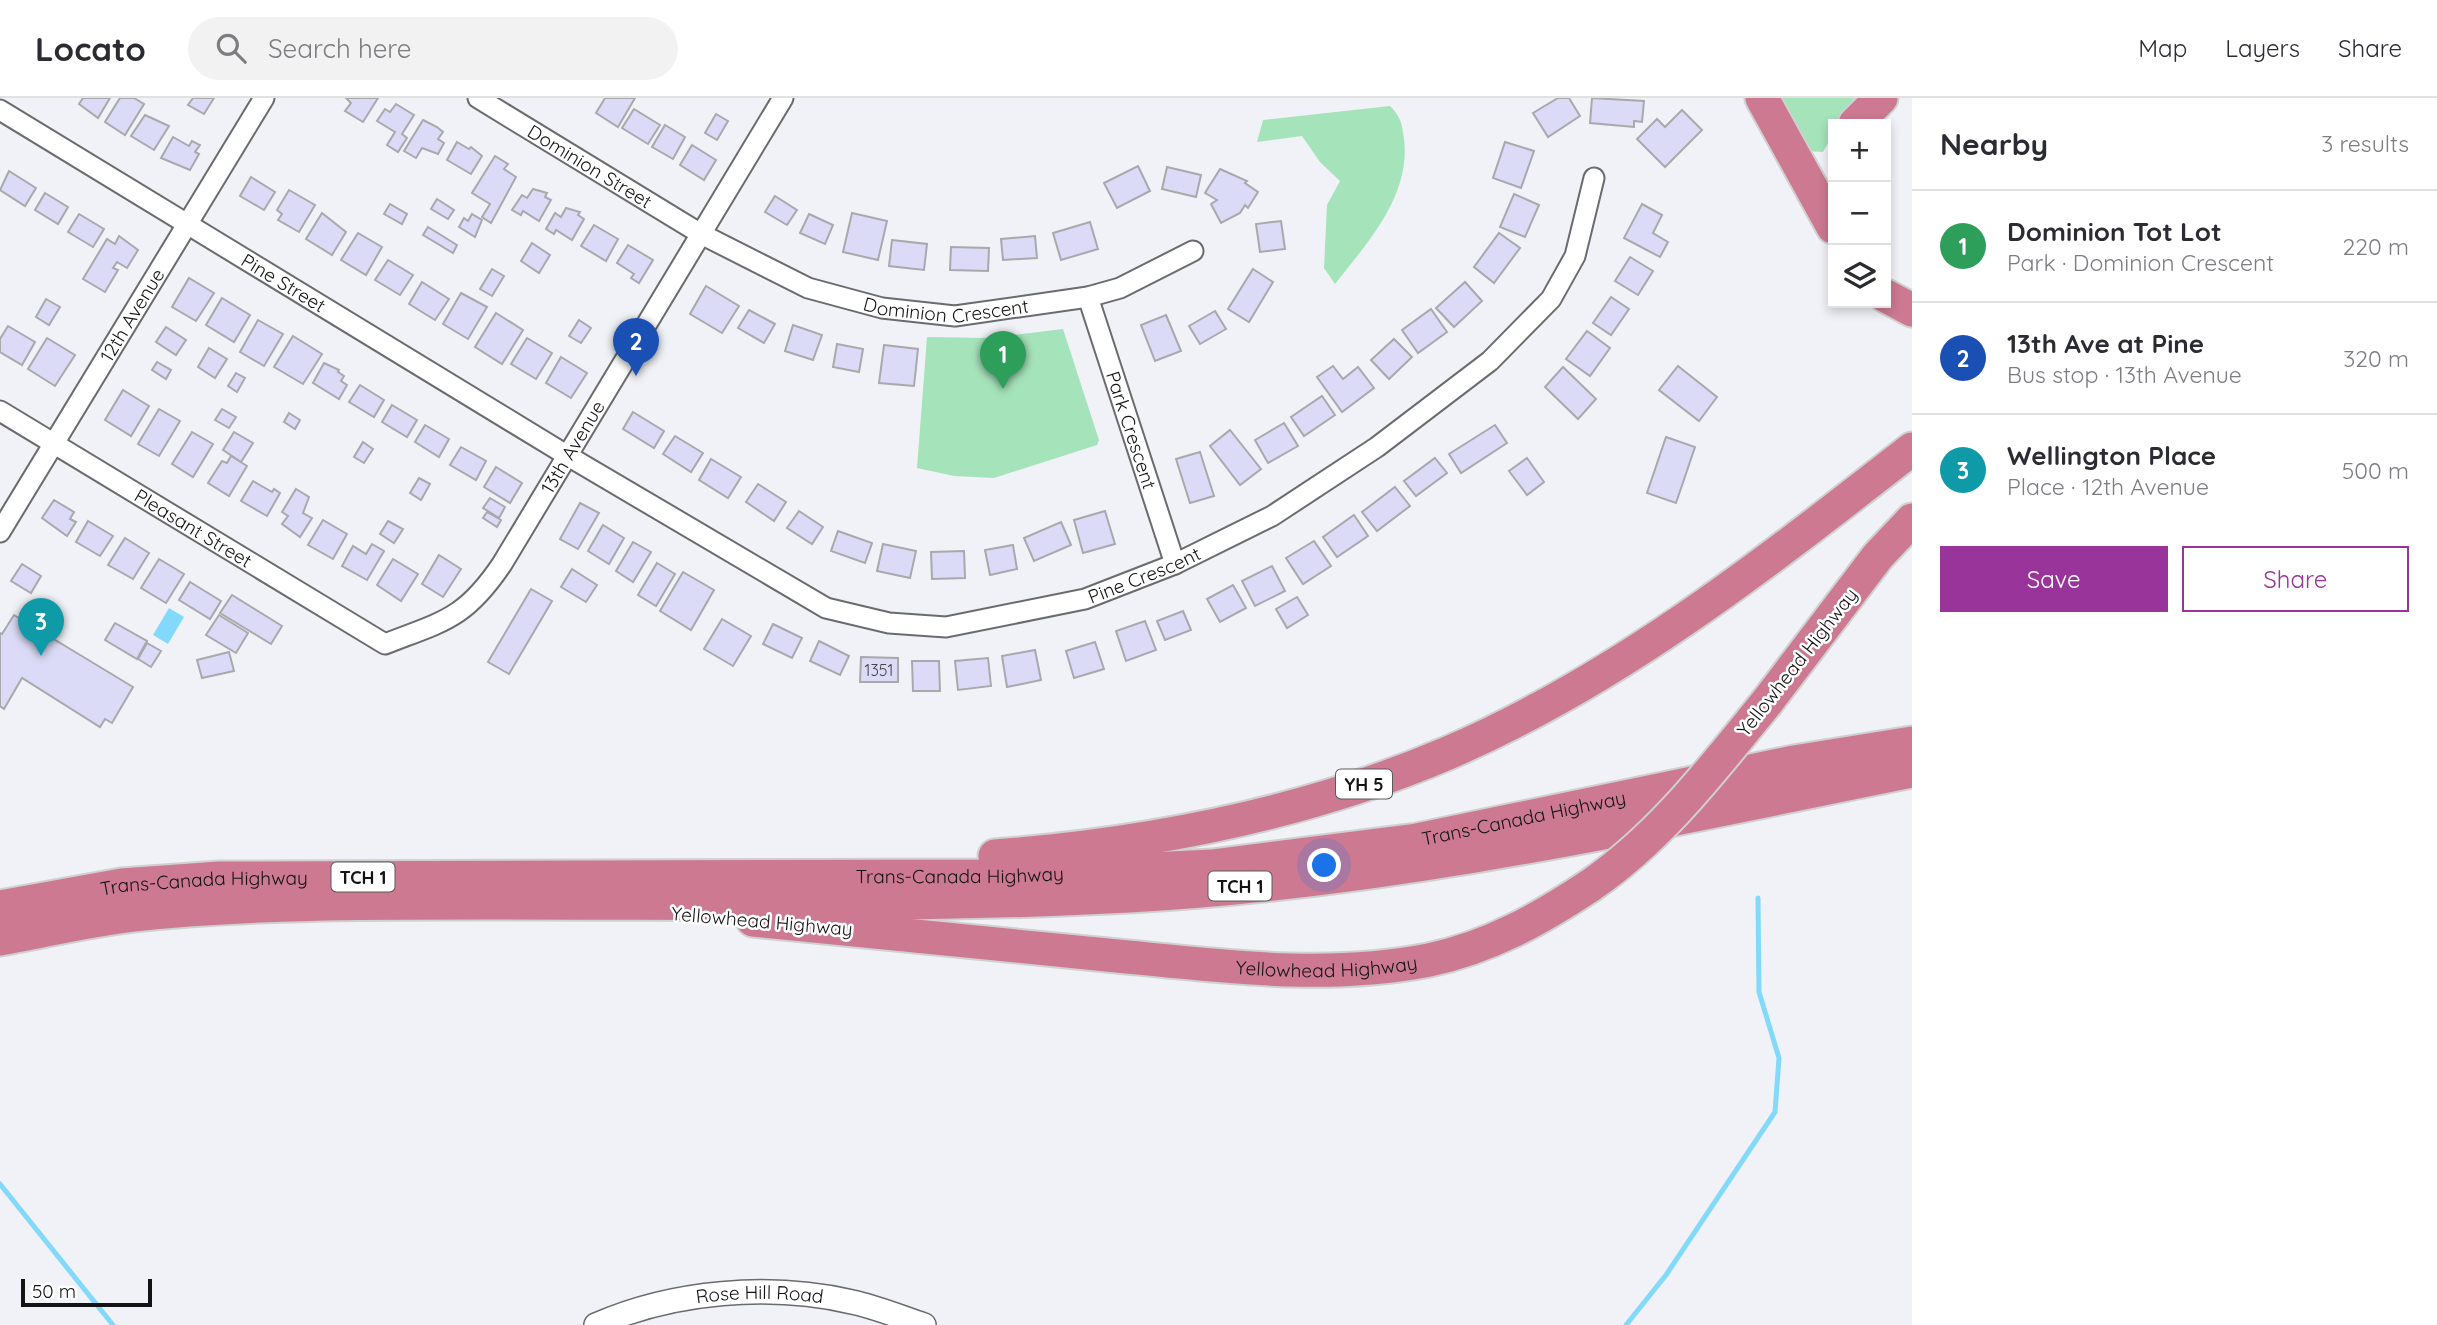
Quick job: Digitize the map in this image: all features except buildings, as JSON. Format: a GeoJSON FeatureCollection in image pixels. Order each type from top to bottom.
{"type":"FeatureCollection","features":[{"type":"Feature","properties":{"kind":"highway"},"geometry":{"type":"LineString","coordinates":[[1762,98],[1828,218]]}},
{"type":"Feature","properties":{"kind":"highway"},"geometry":{"type":"LineString","coordinates":[[1860,119],[1881,98]]}},
{"type":"Feature","properties":{"kind":"highway"},"geometry":{"type":"LineString","coordinates":[[1891,299],[1912,310]]}},
{"type":"Feature","properties":{"kind":"highway","name":"YH 5"},"geometry":{"type":"LineString","coordinates":[[727,876],[1009,855],[1166,836],[1241,820],[1354,788],[1448,753],[1531,712],[1611,665],[1700,608],[1790,545],[1912,449]]}},
{"type":"Feature","properties":{"kind":"highway","name":"Yellowhead Highway"},"geometry":{"type":"LineString","coordinates":[[559,902],[1235,967],[1350,970],[1429,960],[1493,942],[1542,918],[1591,885],[1639,849],[1664,825],[1767,702],[1878,556],[1912,520]]}},
{"type":"Feature","properties":{"kind":"highway","name":"Trans-Canada Highway"},"geometry":{"type":"LineString","coordinates":[[0,907],[122,885],[220,878],[1008,876],[1212,866],[1417,840],[1794,762],[1912,743]]}},
{"type":"Feature","properties":{"kind":"highway","name":"Trans-Canada Highway"},"geometry":{"type":"LineString","coordinates":[[0,939],[128,915],[221,907],[559,902],[976,901],[1133,896],[1330,877],[1573,839],[1912,771]]}},
{"type":"Feature","properties":{"kind":"street","name":"12th Avenue"},"geometry":{"type":"LineString","coordinates":[[0,533],[264,98]]}},
{"type":"Feature","properties":{"kind":"street","name":"Dominion Street"},"geometry":{"type":"LineString","coordinates":[[478,98],[701,234]]}},
{"type":"Feature","properties":{"kind":"street","name":"13th Avenue"},"geometry":{"type":"LineString","coordinates":[[385,644],[456,617],[484,591],[783,98]]}},
{"type":"Feature","properties":{"kind":"street","name":"Pine Street"},"geometry":{"type":"LineString","coordinates":[[0,110],[568,456]]}},
{"type":"Feature","properties":{"kind":"street","name":"Pine Crescent"},"geometry":{"type":"LineString","coordinates":[[568,456],[826,608],[889,623],[946,627],[1085,599],[1175,564],[1272,516],[1377,447],[1490,361],[1551,299],[1575,256],[1594,178]]}},
{"type":"Feature","properties":{"kind":"street","name":"Dominion Crescent"},"geometry":{"type":"LineString","coordinates":[[701,234],[808,288],[882,309],[955,316],[1088,297],[1120,288],[1193,251]]}},
{"type":"Feature","properties":{"kind":"street","name":"Park Crescent"},"geometry":{"type":"LineString","coordinates":[[1088,297],[1175,564]]}},
{"type":"Feature","properties":{"kind":"street","name":"Pleasant Street"},"geometry":{"type":"LineString","coordinates":[[0,411],[385,644]]}},
{"type":"Feature","properties":{"kind":"street","name":"Rose Hill Road"},"geometry":{"type":"LineString","coordinates":[[596,1325],[622,1314],[696,1296],[776,1293],[852,1302],[923,1325]]}},
{"type":"Feature","properties":{"kind":"green space"},"geometry":{"type":"Polygon","coordinates":[[[1780,98],[1854,98],[1840,119],[1828,119],[1828,143],[1823,152],[1806,151],[1780,98]]]}},
{"type":"Feature","properties":{"kind":"green space"},"geometry":{"type":"Polygon","coordinates":[[[1390,106],[1402,125],[1404,160],[1401,180],[1384,218],[1335,284],[1324,268],[1327,205],[1340,181],[1320,162],[1302,136],[1257,142],[1263,120],[1390,106]]]}},
{"type":"Feature","properties":{"kind":"green space"},"geometry":{"type":"Polygon","coordinates":[[[1063,329],[1099,440],[1097,445],[994,478],[954,476],[917,468],[927,337],[989,338],[1063,329]]]}},
{"type":"Feature","properties":{"kind":"water"},"geometry":{"type":"Polygon","coordinates":[[[169,608],[184,617],[168,644],[153,635],[169,608]]]}},
{"type":"Feature","properties":{"kind":"waterway"},"geometry":{"type":"LineString","coordinates":[[1626,1325],[1666,1275],[1775,1112],[1779,1058],[1759,992],[1758,898]]}},
{"type":"Feature","properties":{"kind":"waterway"},"geometry":{"type":"LineString","coordinates":[[0,1184],[113,1325]]}},
{"type":"Feature","properties":{"kind":"place","name":"13th Ave at Pine"},"geometry":{"type":"Point","coordinates":[636,376]}},
{"type":"Feature","properties":{"kind":"place","name":"Dominion Tot Lot"},"geometry":{"type":"Point","coordinates":[1003,389]}},
{"type":"Feature","properties":{"kind":"place","name":"Wellington Place"},"geometry":{"type":"Point","coordinates":[41,656]}}]}
